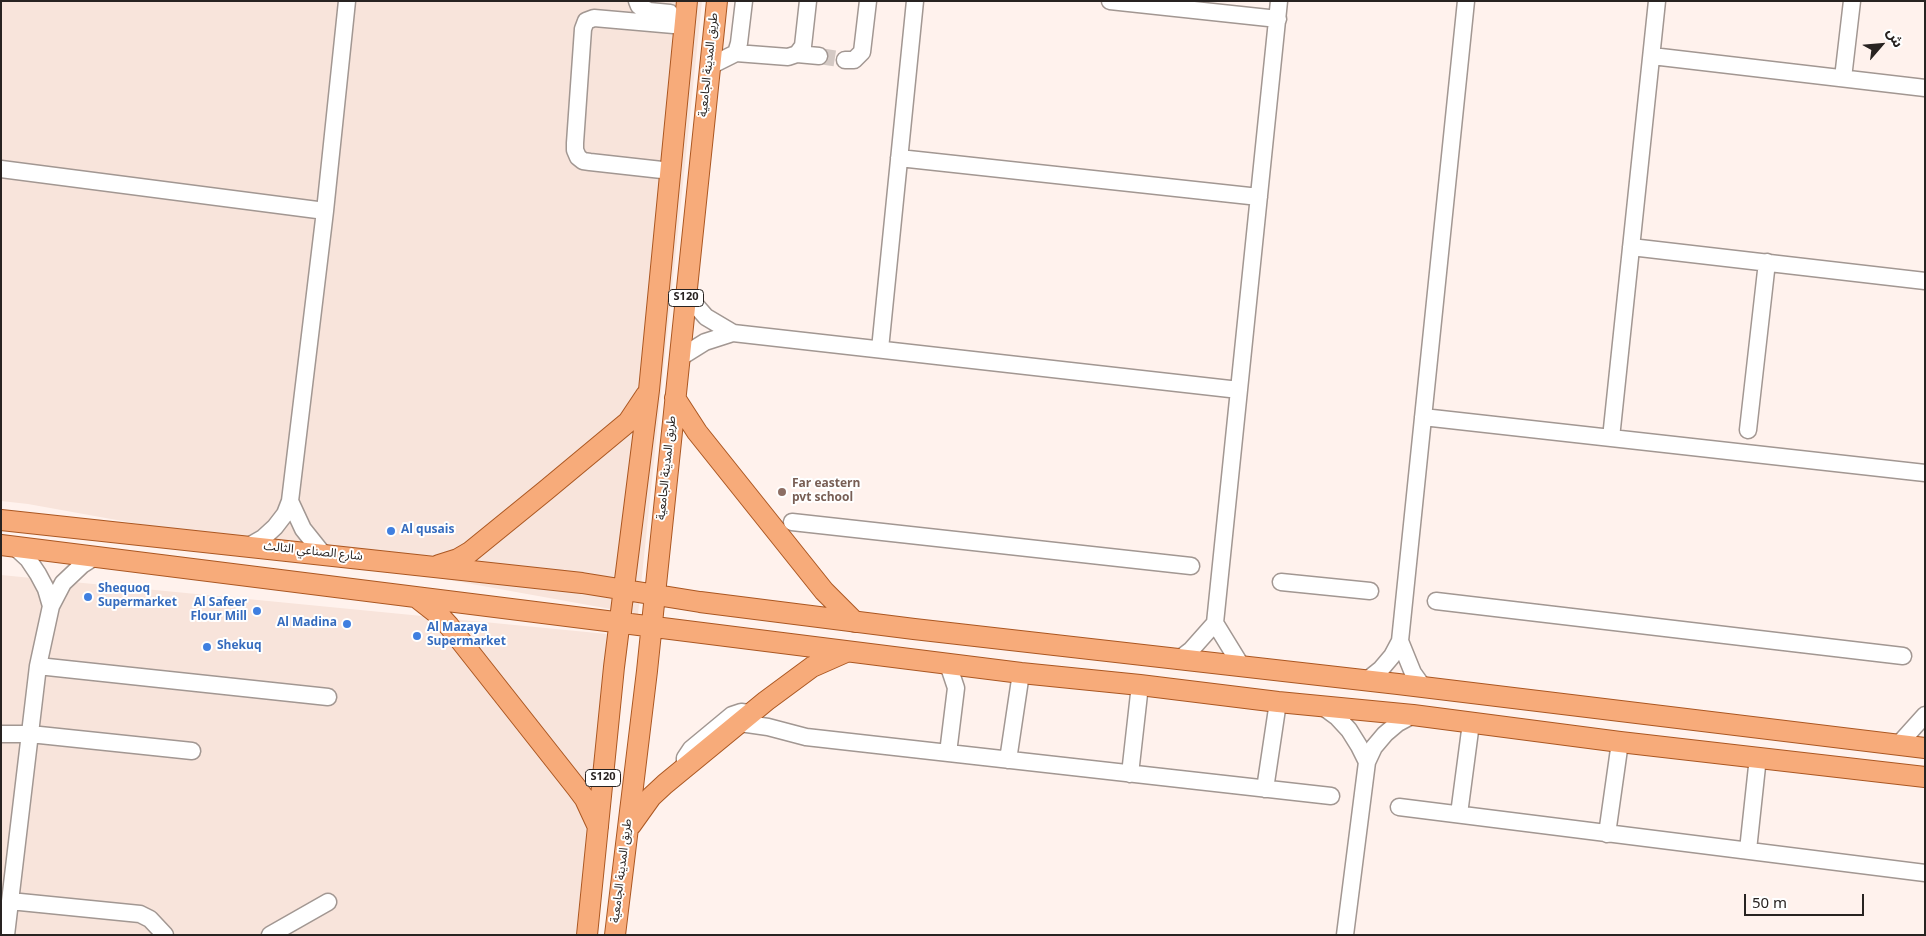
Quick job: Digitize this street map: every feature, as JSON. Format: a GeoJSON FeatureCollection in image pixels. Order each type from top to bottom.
{"type":"FeatureCollection","features":[{"type":"Feature","properties":{"kind":"main road","name":"طريق المدينة الجامعية"},"geometry":{"type":"LineString","coordinates":[[615,935],[652,627],[717,1]]}},
{"type":"Feature","properties":{"kind":"main road","name":"S120"},"geometry":{"type":"LineString","coordinates":[[587,935],[616,656],[650,390],[686,14]]}},
{"type":"Feature","properties":{"kind":"main road"},"geometry":{"type":"LineString","coordinates":[[435,566],[470,552],[524,509],[628,422],[650,390]]}},
{"type":"Feature","properties":{"kind":"main road"},"geometry":{"type":"LineString","coordinates":[[676,398],[697,432],[818,584],[855,622]]}},
{"type":"Feature","properties":{"kind":"main road","name":"شارع الصناعي الثالث"},"geometry":{"type":"LineString","coordinates":[[1,520],[435,566],[598,586],[855,622],[1423,687],[1925,748]]}},
{"type":"Feature","properties":{"kind":"main road"},"geometry":{"type":"LineString","coordinates":[[8,546],[1021,673],[1413,715],[1620,742],[1925,777]]}},
{"type":"Feature","properties":{"kind":"main road"},"geometry":{"type":"LineString","coordinates":[[629,559],[633,564],[644,568],[658,567]]}},
{"type":"Feature","properties":{"kind":"main road"},"geometry":{"type":"LineString","coordinates":[[592,618],[597,614],[602,603],[601,590],[598,586]]}},
{"type":"Feature","properties":{"kind":"main road"},"geometry":{"type":"LineString","coordinates":[[416,597],[439,615],[449,626],[585,799],[598,827]]}},
{"type":"Feature","properties":{"kind":"main road"},"geometry":{"type":"LineString","coordinates":[[677,630],[674,617],[678,604],[682,599]]}},
{"type":"Feature","properties":{"kind":"main road"},"geometry":{"type":"LineString","coordinates":[[616,656],[621,652],[634,650],[640,651],[648,659]]}},
{"type":"Feature","properties":{"kind":"main road"},"geometry":{"type":"LineString","coordinates":[[628,828],[651,797],[766,700],[812,666],[848,652]]}},
{"type":"Feature","properties":{"kind":"main road"},"geometry":{"type":"LineString","coordinates":[[1300,704],[1301,696],[1305,690],[1312,686],[1340,686],[1366,681]]}},
{"type":"Feature","properties":{"kind":"street"},"geometry":{"type":"LineString","coordinates":[[249,546],[263,538],[275,527],[285,514],[290,501],[348,1]]}},
{"type":"Feature","properties":{"kind":"street"},"geometry":{"type":"LineString","coordinates":[[637,1],[640,6],[649,11],[686,14]]}},
{"type":"Feature","properties":{"kind":"street"},"geometry":{"type":"LineString","coordinates":[[736,53],[744,1]]}},
{"type":"Feature","properties":{"kind":"street"},"geometry":{"type":"LineString","coordinates":[[797,54],[803,46],[808,1]]}},
{"type":"Feature","properties":{"kind":"street"},"geometry":{"type":"LineString","coordinates":[[845,60],[854,60],[862,52],[868,1]]}},
{"type":"Feature","properties":{"kind":"street"},"geometry":{"type":"LineString","coordinates":[[880,349],[915,1]]}},
{"type":"Feature","properties":{"kind":"street"},"geometry":{"type":"LineString","coordinates":[[1110,1],[1278,19]]}},
{"type":"Feature","properties":{"kind":"street"},"geometry":{"type":"LineString","coordinates":[[1178,660],[1191,650],[1215,623],[1280,1]]}},
{"type":"Feature","properties":{"kind":"street"},"geometry":{"type":"LineString","coordinates":[[1366,681],[1381,669],[1392,656],[1400,641],[1466,1]]}},
{"type":"Feature","properties":{"kind":"street"},"geometry":{"type":"LineString","coordinates":[[1611,438],[1657,1]]}},
{"type":"Feature","properties":{"kind":"street"},"geometry":{"type":"LineString","coordinates":[[1843,78],[1852,1]]}},
{"type":"Feature","properties":{"kind":"street"},"geometry":{"type":"LineString","coordinates":[[671,171],[583,161],[578,157],[574,144],[583,29],[586,21],[594,18],[686,14]]}},
{"type":"Feature","properties":{"kind":"street"},"geometry":{"type":"LineString","coordinates":[[710,66],[736,53],[788,57],[797,54],[819,56]]}},
{"type":"Feature","properties":{"kind":"street"},"geometry":{"type":"LineString","coordinates":[[1652,56],[1925,88]]}},
{"type":"Feature","properties":{"kind":"street"},"geometry":{"type":"LineString","coordinates":[[899,158],[1259,197]]}},
{"type":"Feature","properties":{"kind":"street"},"geometry":{"type":"LineString","coordinates":[[1,169],[325,211]]}},
{"type":"Feature","properties":{"kind":"street"},"geometry":{"type":"LineString","coordinates":[[1631,247],[1925,281]]}},
{"type":"Feature","properties":{"kind":"street"},"geometry":{"type":"LineString","coordinates":[[1748,430],[1767,262]]}},
{"type":"Feature","properties":{"kind":"street"},"geometry":{"type":"LineString","coordinates":[[686,294],[706,317],[732,333]]}},
{"type":"Feature","properties":{"kind":"street"},"geometry":{"type":"LineString","coordinates":[[680,357],[705,342],[732,333],[1239,390]]}},
{"type":"Feature","properties":{"kind":"street"},"geometry":{"type":"LineString","coordinates":[[1423,417],[1925,473]]}},
{"type":"Feature","properties":{"kind":"street"},"geometry":{"type":"LineString","coordinates":[[290,501],[303,529],[324,554]]}},
{"type":"Feature","properties":{"kind":"street"},"geometry":{"type":"LineString","coordinates":[[792,522],[1191,566]]}},
{"type":"Feature","properties":{"kind":"street"},"geometry":{"type":"LineString","coordinates":[[8,546],[28,559],[46,589],[51,606]]}},
{"type":"Feature","properties":{"kind":"street"},"geometry":{"type":"LineString","coordinates":[[6,935],[7,910],[38,666],[51,606],[63,583],[82,565],[93,558]]}},
{"type":"Feature","properties":{"kind":"street"},"geometry":{"type":"LineString","coordinates":[[1281,582],[1370,591]]}},
{"type":"Feature","properties":{"kind":"street"},"geometry":{"type":"LineString","coordinates":[[1436,601],[1903,656]]}},
{"type":"Feature","properties":{"kind":"street"},"geometry":{"type":"LineString","coordinates":[[1215,623],[1242,667]]}},
{"type":"Feature","properties":{"kind":"street"},"geometry":{"type":"LineString","coordinates":[[1400,641],[1413,673],[1423,687]]}},
{"type":"Feature","properties":{"kind":"street"},"geometry":{"type":"LineString","coordinates":[[945,663],[950,670],[956,688],[948,753]]}},
{"type":"Feature","properties":{"kind":"street"},"geometry":{"type":"LineString","coordinates":[[38,666],[328,697]]}},
{"type":"Feature","properties":{"kind":"street"},"geometry":{"type":"LineString","coordinates":[[1008,760],[1021,673]]}},
{"type":"Feature","properties":{"kind":"street"},"geometry":{"type":"LineString","coordinates":[[1130,774],[1140,685]]}},
{"type":"Feature","properties":{"kind":"street"},"geometry":{"type":"LineString","coordinates":[[766,700],[775,722],[782,731]]}},
{"type":"Feature","properties":{"kind":"street"},"geometry":{"type":"LineString","coordinates":[[1266,789],[1278,702]]}},
{"type":"Feature","properties":{"kind":"street"},"geometry":{"type":"LineString","coordinates":[[1322,706],[1337,717],[1349,730],[1367,762]]}},
{"type":"Feature","properties":{"kind":"street"},"geometry":{"type":"LineString","coordinates":[[1345,935],[1367,762],[1374,747],[1385,734],[1398,723],[1413,715]]}},
{"type":"Feature","properties":{"kind":"street"},"geometry":{"type":"LineString","coordinates":[[1898,745],[1925,715]]}},
{"type":"Feature","properties":{"kind":"street"},"geometry":{"type":"LineString","coordinates":[[745,718],[768,727],[806,737],[1331,796]]}},
{"type":"Feature","properties":{"kind":"street"},"geometry":{"type":"LineString","coordinates":[[1458,814],[1472,723]]}},
{"type":"Feature","properties":{"kind":"street"},"geometry":{"type":"LineString","coordinates":[[1,734],[30,734],[192,751]]}},
{"type":"Feature","properties":{"kind":"street"},"geometry":{"type":"LineString","coordinates":[[1607,834],[1620,742]]}},
{"type":"Feature","properties":{"kind":"street"},"geometry":{"type":"LineString","coordinates":[[1748,850],[1758,757]]}},
{"type":"Feature","properties":{"kind":"street"},"geometry":{"type":"LineString","coordinates":[[1399,807],[1925,873]]}},
{"type":"Feature","properties":{"kind":"street"},"geometry":{"type":"LineString","coordinates":[[270,935],[328,902]]}},
{"type":"Feature","properties":{"kind":"street"},"geometry":{"type":"LineString","coordinates":[[7,910],[140,914],[150,919],[165,935]]}},
{"type":"Feature","properties":{"kind":"shaded area"},"geometry":{"type":"Polygon","coordinates":[[[1,1],[702,1],[638,614],[28,504],[1,501],[1,1]]]}},
{"type":"Feature","properties":{"kind":"shaded area"},"geometry":{"type":"Polygon","coordinates":[[[1,575],[607,634],[576,935],[1,935],[1,575]]]}},
{"type":"Feature","properties":{"kind":"tunnel"},"geometry":{"type":"LineString","coordinates":[[819,56],[845,60]]}},
{"type":"Feature","properties":{"kind":"place","name":"Far eastern pvt school"},"geometry":{"type":"Point","coordinates":[782,492]}},
{"type":"Feature","properties":{"kind":"place","name":"Al qusais"},"geometry":{"type":"Point","coordinates":[391,531]}},
{"type":"Feature","properties":{"kind":"place","name":"Shequoq Supermarket"},"geometry":{"type":"Point","coordinates":[88,597]}},
{"type":"Feature","properties":{"kind":"place","name":"Al Safeer Flour Mill"},"geometry":{"type":"Point","coordinates":[257,611]}},
{"type":"Feature","properties":{"kind":"place","name":"Al Madina"},"geometry":{"type":"Point","coordinates":[347,624]}},
{"type":"Feature","properties":{"kind":"place","name":"Al Mazaya Supermarket"},"geometry":{"type":"Point","coordinates":[417,636]}},
{"type":"Feature","properties":{"kind":"place","name":"Shekuq"},"geometry":{"type":"Point","coordinates":[207,647]}}]}
